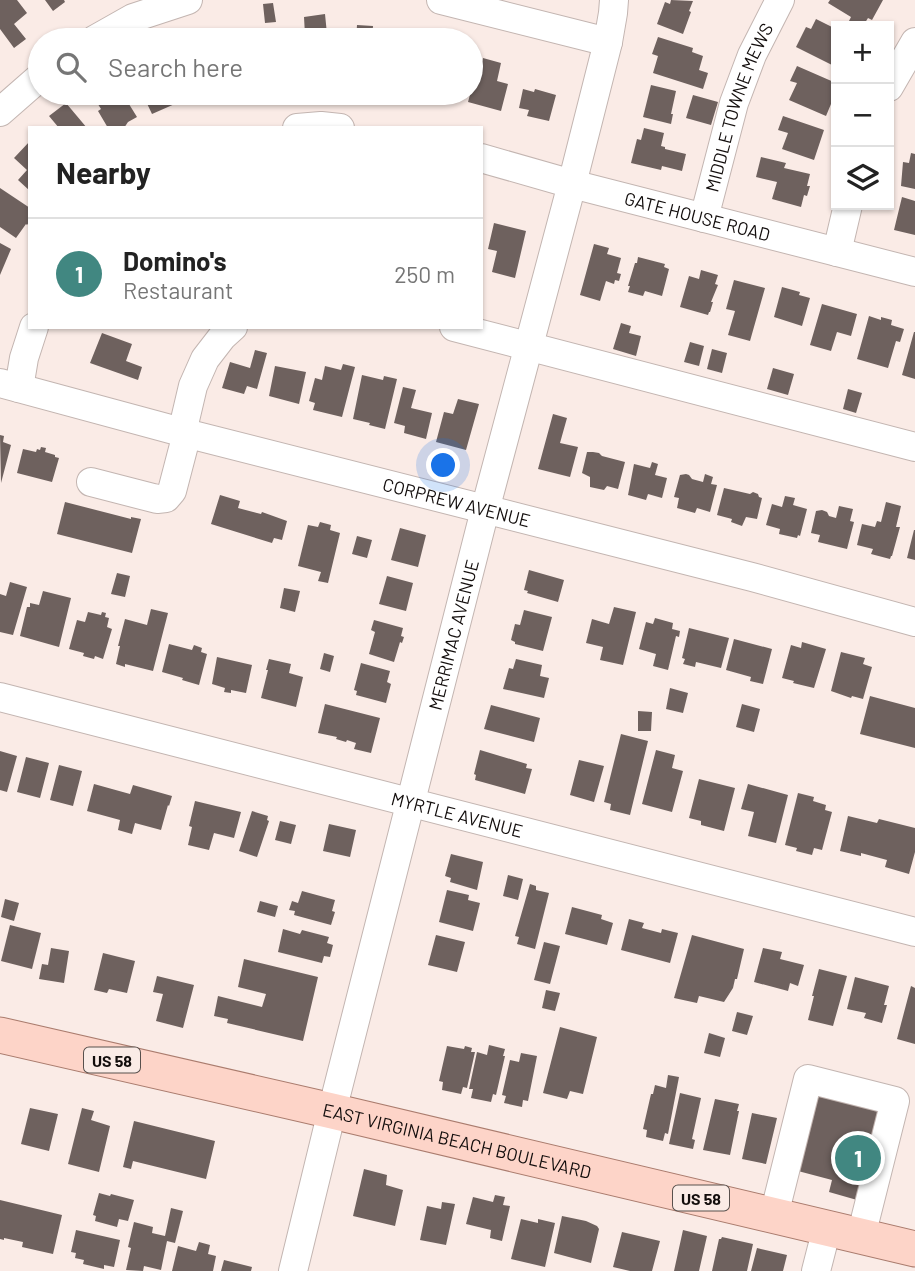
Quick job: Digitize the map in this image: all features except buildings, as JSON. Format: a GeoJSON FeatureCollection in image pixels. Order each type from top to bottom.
{"type":"FeatureCollection","features":[{"type":"Feature","properties":{"kind":"main road","name":"EAST VIRGINIA BEACH BOULEVARD"},"geometry":{"type":"LineString","coordinates":[[0,1035],[861,1236],[914,1243]]}},
{"type":"Feature","properties":{"kind":"street"},"geometry":{"type":"LineString","coordinates":[[116,28],[133,19],[188,0]]}},
{"type":"Feature","properties":{"kind":"street"},"geometry":{"type":"LineString","coordinates":[[441,0],[608,42]]}},
{"type":"Feature","properties":{"kind":"street","name":"MERRIMAC AVENUE"},"geometry":{"type":"LineString","coordinates":[[293,1271],[485,510],[608,42],[614,0]]}},
{"type":"Feature","properties":{"kind":"street","name":"MIDDLE TOWNE MEWS"},"geometry":{"type":"LineString","coordinates":[[704,218],[734,103],[752,55],[780,0]]}},
{"type":"Feature","properties":{"kind":"street"},"geometry":{"type":"LineString","coordinates":[[891,84],[915,42]]}},
{"type":"Feature","properties":{"kind":"street"},"geometry":{"type":"LineString","coordinates":[[0,112],[28,88]]}},
{"type":"Feature","properties":{"kind":"street","name":"GATE HOUSE ROAD"},"geometry":{"type":"LineString","coordinates":[[483,159],[915,272]]}},
{"type":"Feature","properties":{"kind":"street"},"geometry":{"type":"LineString","coordinates":[[837,252],[847,210]]}},
{"type":"Feature","properties":{"kind":"street"},"geometry":{"type":"LineString","coordinates":[[9,386],[24,358],[33,329]]}},
{"type":"Feature","properties":{"kind":"street"},"geometry":{"type":"LineString","coordinates":[[91,482],[157,499],[166,498],[172,491],[184,445],[185,420],[193,386],[205,359],[231,329]]}},
{"type":"Feature","properties":{"kind":"street"},"geometry":{"type":"LineString","coordinates":[[461,329],[915,447]]}},
{"type":"Feature","properties":{"kind":"street","name":"CORPREW AVENUE"},"geometry":{"type":"LineString","coordinates":[[9,386],[752,577],[915,622]]}},
{"type":"Feature","properties":{"kind":"street","name":"MYRTLE AVENUE"},"geometry":{"type":"LineString","coordinates":[[0,697],[915,932]]}},
{"type":"Feature","properties":{"kind":"street"},"geometry":{"type":"LineString","coordinates":[[774,1215],[808,1079],[895,1101],[861,1236]]}},
{"type":"Feature","properties":{"kind":"street"},"geometry":{"type":"LineString","coordinates":[[816,1271],[827,1228]]}},
{"type":"Feature","properties":{"kind":"place","name":"Domino's"},"geometry":{"type":"Point","coordinates":[858,1158]}}]}
